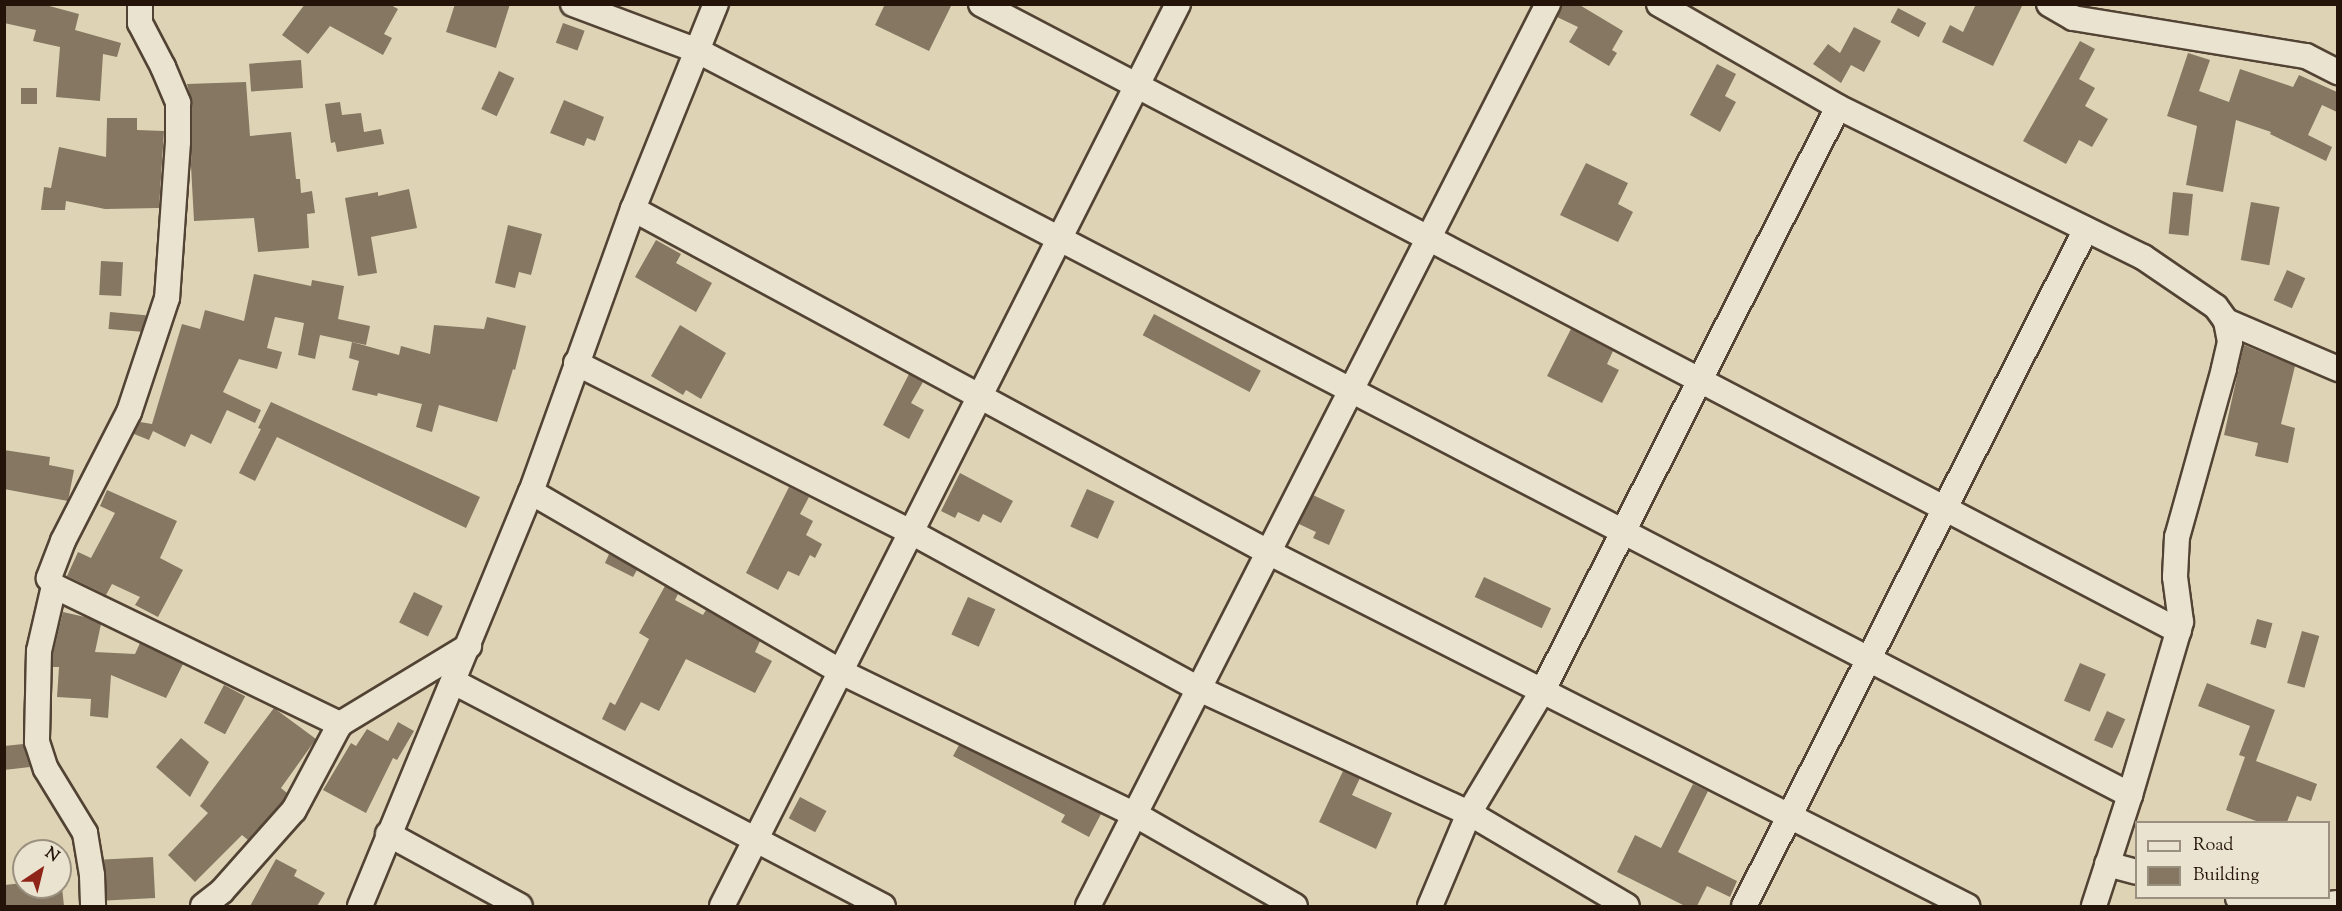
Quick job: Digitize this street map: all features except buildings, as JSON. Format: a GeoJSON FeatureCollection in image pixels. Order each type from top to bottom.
{"type":"FeatureCollection","features":[{"type":"Feature","properties":{"kind":"street"},"geometry":{"type":"LineString","coordinates":[[140,4],[140,23],[163,67],[178,103],[178,153],[167,298],[129,412],[51,568],[49,578],[54,586],[340,724]]}},
{"type":"Feature","properties":{"kind":"street"},"geometry":{"type":"LineString","coordinates":[[573,4],[698,51],[2130,795]]}},
{"type":"Feature","properties":{"kind":"street"},"geometry":{"type":"LineString","coordinates":[[360,906],[531,492],[633,209],[716,4]]}},
{"type":"Feature","properties":{"kind":"street"},"geometry":{"type":"LineString","coordinates":[[981,4],[2179,631]]}},
{"type":"Feature","properties":{"kind":"street"},"geometry":{"type":"LineString","coordinates":[[722,906],[1178,4]]}},
{"type":"Feature","properties":{"kind":"street"},"geometry":{"type":"LineString","coordinates":[[1088,906],[1137,815],[1198,689],[1548,4]]}},
{"type":"Feature","properties":{"kind":"street"},"geometry":{"type":"LineString","coordinates":[[1659,4],[1838,107],[2143,257],[2216,307],[2226,321],[2230,342],[2178,537],[2175,577],[2181,622],[2179,631],[2094,906]]}},
{"type":"Feature","properties":{"kind":"street"},"geometry":{"type":"LineString","coordinates":[[2049,4],[2073,18],[2306,56],[2337,72]]}},
{"type":"Feature","properties":{"kind":"street"},"geometry":{"type":"LineString","coordinates":[[1430,906],[1469,813],[1543,690],[1838,107]]}},
{"type":"Feature","properties":{"kind":"street"},"geometry":{"type":"LineString","coordinates":[[633,209],[1268,552],[1967,906]]}},
{"type":"Feature","properties":{"kind":"street"},"geometry":{"type":"LineString","coordinates":[[1744,906],[1791,817],[2086,229]]}},
{"type":"Feature","properties":{"kind":"street"},"geometry":{"type":"LineString","coordinates":[[2226,321],[2337,369]]}},
{"type":"Feature","properties":{"kind":"street"},"geometry":{"type":"LineString","coordinates":[[576,363],[911,532],[1198,689],[1469,813],[1627,906]]}},
{"type":"Feature","properties":{"kind":"street"},"geometry":{"type":"LineString","coordinates":[[531,492],[841,672],[1137,815],[1295,906]]}},
{"type":"Feature","properties":{"kind":"street"},"geometry":{"type":"LineString","coordinates":[[54,586],[39,651],[37,742],[46,769],[85,833],[92,875],[93,906]]}},
{"type":"Feature","properties":{"kind":"street"},"geometry":{"type":"LineString","coordinates":[[203,906],[222,891],[294,810],[340,724],[469,646]]}},
{"type":"Feature","properties":{"kind":"street"},"geometry":{"type":"LineString","coordinates":[[454,682],[883,906]]}},
{"type":"Feature","properties":{"kind":"street"},"geometry":{"type":"LineString","coordinates":[[388,834],[520,906]]}},
{"type":"Feature","properties":{"kind":"street"},"geometry":{"type":"LineString","coordinates":[[2107,864],[2135,872]]}},
{"type":"Feature","properties":{"kind":"street"},"geometry":{"type":"LineString","coordinates":[[2246,899],[2313,906],[2337,903]]}}]}
